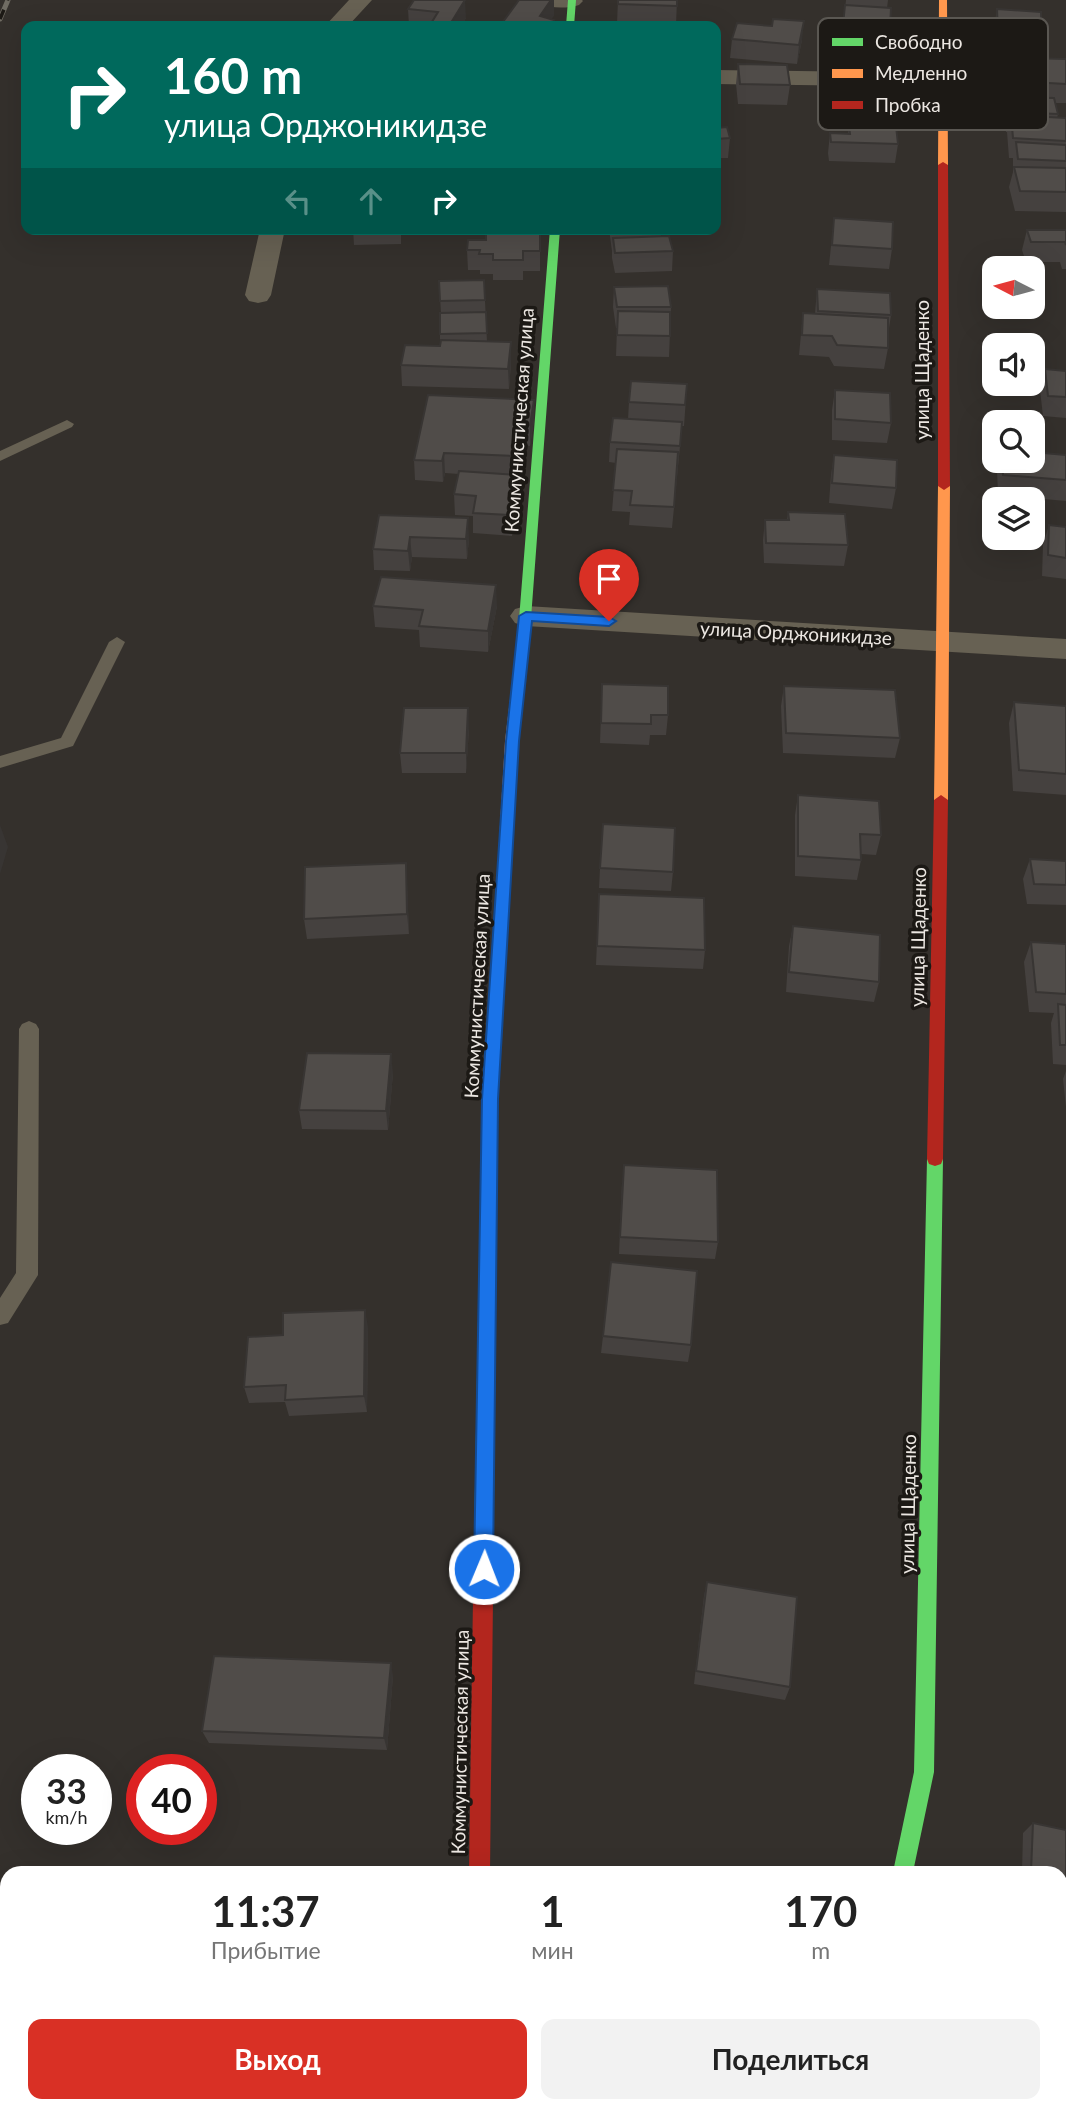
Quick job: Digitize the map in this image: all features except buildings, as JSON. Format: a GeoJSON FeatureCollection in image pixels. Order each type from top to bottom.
{"type":"FeatureCollection","features":[{"type":"Feature","properties":{"kind":"street"},"geometry":{"type":"LineString","coordinates":[[341,21],[361,0]]}},
{"type":"Feature","properties":{"kind":"street"},"geometry":{"type":"LineString","coordinates":[[545,0],[572,1],[570,21]]}},
{"type":"Feature","properties":{"kind":"street","name":"улица Щаденко"},"geometry":{"type":"LineString","coordinates":[[943,0],[943,18]]}},
{"type":"Feature","properties":{"kind":"street"},"geometry":{"type":"LineString","coordinates":[[721,77],[818,78]]}},
{"type":"Feature","properties":{"kind":"street","name":"улица Щаденко"},"geometry":{"type":"LineString","coordinates":[[905,1866],[924,1772],[944,642],[942,130]]}},
{"type":"Feature","properties":{"kind":"street"},"geometry":{"type":"LineString","coordinates":[[258,295],[272,235]]}},
{"type":"Feature","properties":{"kind":"street","name":"Коммунистическая улица"},"geometry":{"type":"LineString","coordinates":[[479,1866],[490,1099],[512,741],[526,616],[555,235]]}},
{"type":"Feature","properties":{"kind":"street","name":"улица Орджоникидзе"},"geometry":{"type":"LineString","coordinates":[[526,616],[1066,649]]}},
{"type":"Feature","properties":{"kind":"lane"},"geometry":{"type":"LineString","coordinates":[[0,457],[67,424]]}},
{"type":"Feature","properties":{"kind":"lane"},"geometry":{"type":"LineString","coordinates":[[0,762],[67,742],[117,642]]}},
{"type":"Feature","properties":{"kind":"lane"},"geometry":{"type":"LineString","coordinates":[[0,1316],[27,1275],[29,1029]]}},
{"type":"Feature","properties":{"kind":"railway"},"geometry":{"type":"LineString","coordinates":[[0,19],[8,0]]}},
{"type":"Feature","properties":{"kind":"traffic: fast"},"geometry":{"type":"LineString","coordinates":[[570,21],[572,0]]}},
{"type":"Feature","properties":{"kind":"traffic: fast"},"geometry":{"type":"LineString","coordinates":[[524,632],[555,235]]}},
{"type":"Feature","properties":{"kind":"traffic: fast"},"geometry":{"type":"LineString","coordinates":[[483,1598],[490,1099],[500,942]]}},
{"type":"Feature","properties":{"kind":"traffic: fast"},"geometry":{"type":"LineString","coordinates":[[904,1866],[924,1772],[935,1159]]}},
{"type":"Feature","properties":{"kind":"traffic: slow"},"geometry":{"type":"LineString","coordinates":[[943,0],[943,18]]}},
{"type":"Feature","properties":{"kind":"traffic: slow"},"geometry":{"type":"LineString","coordinates":[[943,130],[943,165]]}},
{"type":"Feature","properties":{"kind":"traffic: slow"},"geometry":{"type":"LineString","coordinates":[[941,800],[944,486]]}},
{"type":"Feature","properties":{"kind":"traffic: slow"},"geometry":{"type":"LineString","coordinates":[[500,942],[512,741],[524,632]]}},
{"type":"Feature","properties":{"kind":"traffic: jam"},"geometry":{"type":"LineString","coordinates":[[943,165],[944,486]]}},
{"type":"Feature","properties":{"kind":"traffic: jam"},"geometry":{"type":"LineString","coordinates":[[935,1159],[941,800]]}},
{"type":"Feature","properties":{"kind":"traffic: jam"},"geometry":{"type":"LineString","coordinates":[[479,1866],[483,1598]]}},
{"type":"Feature","properties":{"kind":"route"},"geometry":{"type":"LineString","coordinates":[[484,1569],[490,1099],[512,741],[526,616],[609,621]]}}]}
